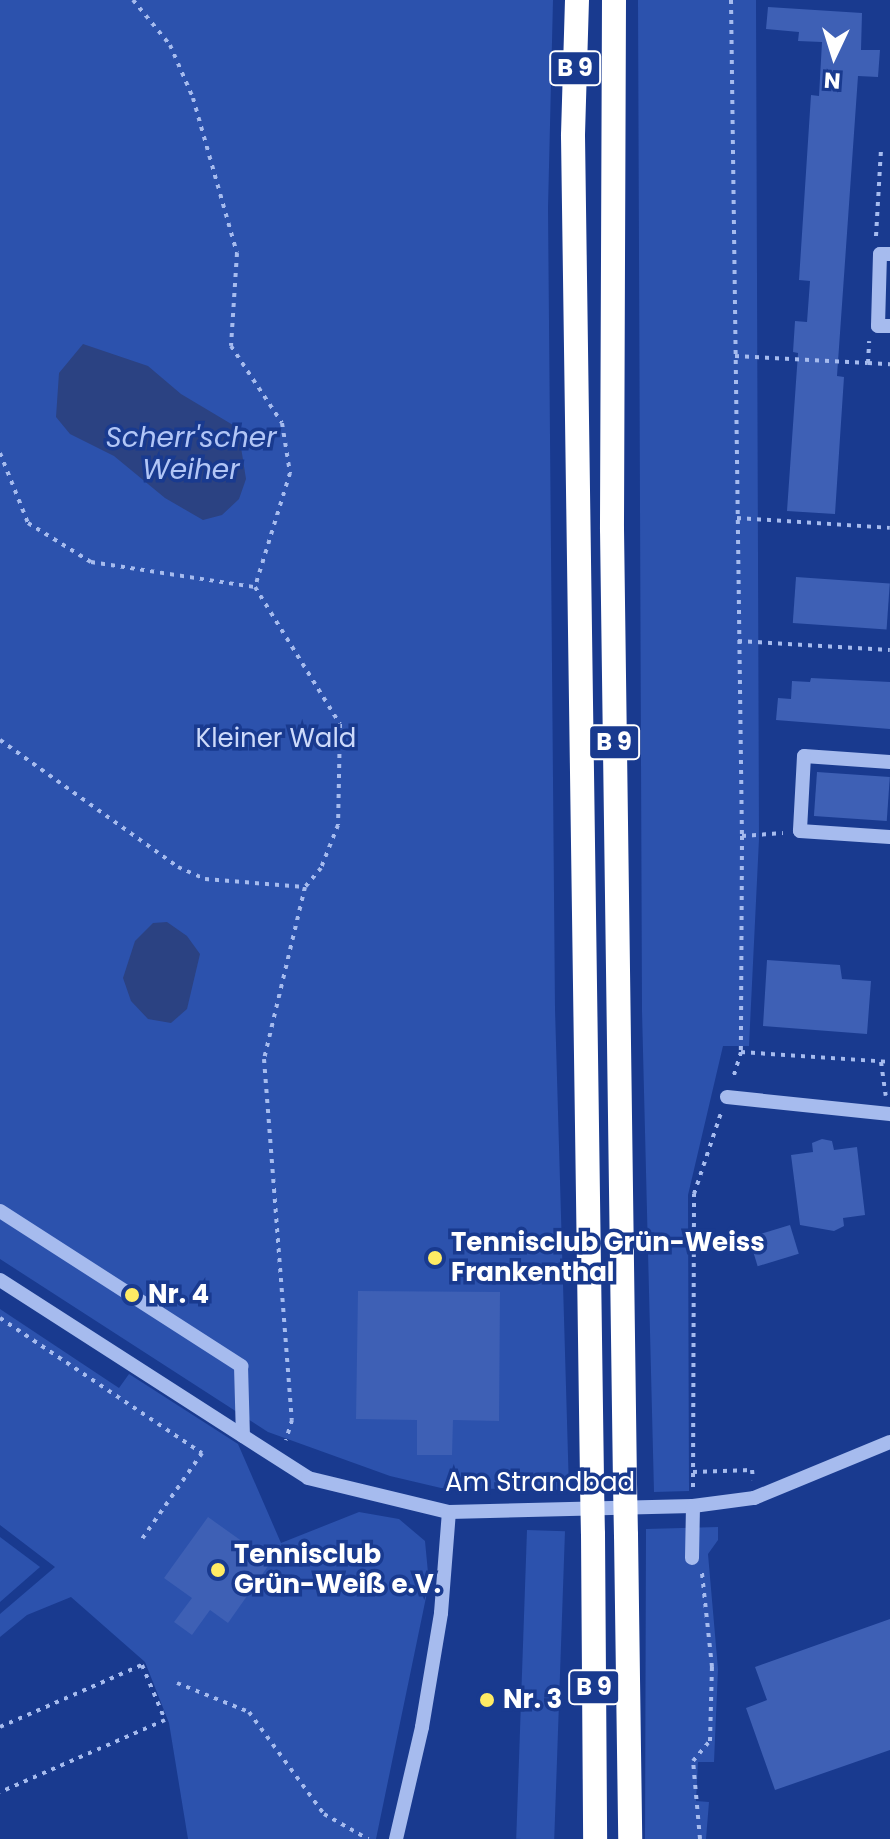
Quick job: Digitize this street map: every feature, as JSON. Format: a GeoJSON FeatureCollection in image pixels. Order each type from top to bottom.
{"type":"FeatureCollection","features":[{"type":"Feature","properties":{"kind":"highway","name":"B 9"},"geometry":{"type":"LineString","coordinates":[[577,0],[573,136],[595,1839]]}},
{"type":"Feature","properties":{"kind":"highway","name":"B 9"},"geometry":{"type":"LineString","coordinates":[[614,0],[612,560],[630,1839]]}},
{"type":"Feature","properties":{"kind":"street"},"geometry":{"type":"LineString","coordinates":[[884,326],[885,254]]}},
{"type":"Feature","properties":{"kind":"street"},"geometry":{"type":"LineString","coordinates":[[890,762],[804,756],[800,831],[890,837]]}},
{"type":"Feature","properties":{"kind":"street"},"geometry":{"type":"LineString","coordinates":[[727,1097],[890,1114]]}},
{"type":"Feature","properties":{"kind":"street"},"geometry":{"type":"LineString","coordinates":[[0,1211],[241,1366],[243,1436]]}},
{"type":"Feature","properties":{"kind":"street","name":"Am Strandbad"},"geometry":{"type":"LineString","coordinates":[[0,1280],[308,1478],[449,1512],[693,1506],[754,1498],[890,1442]]}},
{"type":"Feature","properties":{"kind":"street"},"geometry":{"type":"LineString","coordinates":[[692,1558],[693,1506]]}},
{"type":"Feature","properties":{"kind":"street"},"geometry":{"type":"LineString","coordinates":[[396,1839],[422,1727],[441,1613],[449,1512]]}},
{"type":"Feature","properties":{"kind":"path"},"geometry":{"type":"LineString","coordinates":[[133,0],[170,45],[193,98],[237,253],[231,346],[282,423],[290,473],[255,587],[340,724],[338,825],[321,868],[305,887],[264,1059],[292,1420],[280,1461]]}},
{"type":"Feature","properties":{"kind":"path"},"geometry":{"type":"LineString","coordinates":[[731,0],[742,836],[741,1052],[694,1194],[693,1472],[752,1470],[754,1498]]}},
{"type":"Feature","properties":{"kind":"path"},"geometry":{"type":"LineString","coordinates":[[881,149],[876,237],[885,254]]}},
{"type":"Feature","properties":{"kind":"path"},"geometry":{"type":"LineString","coordinates":[[868,363],[869,338],[884,326]]}},
{"type":"Feature","properties":{"kind":"path"},"geometry":{"type":"LineString","coordinates":[[735,356],[890,364]]}},
{"type":"Feature","properties":{"kind":"path"},"geometry":{"type":"LineString","coordinates":[[0,453],[28,523],[91,562],[255,587]]}},
{"type":"Feature","properties":{"kind":"path"},"geometry":{"type":"LineString","coordinates":[[737,518],[890,528]]}},
{"type":"Feature","properties":{"kind":"path"},"geometry":{"type":"LineString","coordinates":[[738,641],[890,650]]}},
{"type":"Feature","properties":{"kind":"path"},"geometry":{"type":"LineString","coordinates":[[0,740],[178,867],[205,879],[305,887]]}},
{"type":"Feature","properties":{"kind":"path"},"geometry":{"type":"LineString","coordinates":[[742,836],[800,831]]}},
{"type":"Feature","properties":{"kind":"path"},"geometry":{"type":"LineString","coordinates":[[741,1052],[890,1062]]}},
{"type":"Feature","properties":{"kind":"path"},"geometry":{"type":"LineString","coordinates":[[881,1062],[890,1101]]}},
{"type":"Feature","properties":{"kind":"path"},"geometry":{"type":"LineString","coordinates":[[0,1318],[202,1453],[140,1542]]}},
{"type":"Feature","properties":{"kind":"path"},"geometry":{"type":"LineString","coordinates":[[692,1558],[702,1572],[712,1667],[710,1741],[693,1761],[700,1839]]}},
{"type":"Feature","properties":{"kind":"path"},"geometry":{"type":"LineString","coordinates":[[0,1727],[142,1665],[165,1720],[0,1792]]}},
{"type":"Feature","properties":{"kind":"path"},"geometry":{"type":"LineString","coordinates":[[177,1683],[249,1712],[324,1814],[368,1839]]}},
{"type":"Feature","properties":{"kind":"green space","name":"Kleiner Wald"},"geometry":{"type":"Polygon","coordinates":[[[0,0],[553,0],[548,208],[555,1009],[569,1490],[441,1488],[390,1476],[268,1432],[0,1259],[0,0]]]}},
{"type":"Feature","properties":{"kind":"green space"},"geometry":{"type":"Polygon","coordinates":[[[638,0],[756,0],[759,839],[749,1046],[723,1046],[688,1195],[689,1491],[654,1492],[642,1011],[638,0]]]}},
{"type":"Feature","properties":{"kind":"green space"},"geometry":{"type":"Polygon","coordinates":[[[0,1309],[119,1388],[129,1374],[238,1444],[281,1543],[359,1512],[399,1519],[425,1541],[429,1583],[376,1839],[188,1839],[169,1723],[145,1662],[71,1597],[27,1615],[0,1637],[0,1614],[55,1567],[0,1525],[0,1309]]]}},
{"type":"Feature","properties":{"kind":"green space"},"geometry":{"type":"Polygon","coordinates":[[[718,1527],[718,1540],[708,1554],[718,1669],[714,1762],[698,1762],[696,1801],[709,1802],[706,1839],[645,1839],[646,1529],[718,1527]]]}},
{"type":"Feature","properties":{"kind":"green space"},"geometry":{"type":"Polygon","coordinates":[[[527,1530],[565,1531],[554,1839],[516,1839],[527,1530]]]}},
{"type":"Feature","properties":{"kind":"green space"},"geometry":{"type":"Polygon","coordinates":[[[0,1537],[40,1567],[0,1602],[0,1537]]]}},
{"type":"Feature","properties":{"kind":"water","name":"Scherr'scher Weiher"},"geometry":{"type":"Polygon","coordinates":[[[83,344],[148,366],[181,394],[238,428],[246,479],[239,499],[222,515],[203,520],[165,498],[114,456],[70,434],[56,417],[59,373],[83,344]]]}},
{"type":"Feature","properties":{"kind":"water"},"geometry":{"type":"Polygon","coordinates":[[[167,922],[187,936],[200,954],[187,1009],[171,1023],[148,1019],[131,1001],[123,978],[135,941],[153,923],[167,922]]]}},
{"type":"Feature","properties":{"kind":"building"},"geometry":{"type":"Polygon","coordinates":[[[768,7],[862,13],[861,50],[880,50],[878,77],[858,76],[837,376],[844,377],[835,514],[787,511],[798,353],[793,352],[795,321],[807,322],[810,281],[799,280],[811,95],[819,96],[822,42],[798,41],[799,32],[766,29],[768,7]]]}},
{"type":"Feature","properties":{"kind":"building"},"geometry":{"type":"Polygon","coordinates":[[[796,577],[890,584],[887,629],[793,623],[796,577]]]}},
{"type":"Feature","properties":{"kind":"building"},"geometry":{"type":"Polygon","coordinates":[[[811,678],[890,682],[890,729],[776,720],[778,698],[791,699],[792,681],[810,682],[811,678]]]}},
{"type":"Feature","properties":{"kind":"building"},"geometry":{"type":"Polygon","coordinates":[[[817,772],[890,777],[887,821],[814,816],[817,772]]]}},
{"type":"Feature","properties":{"kind":"building"},"geometry":{"type":"Polygon","coordinates":[[[767,960],[840,965],[842,979],[871,981],[867,1034],[763,1026],[767,960]]]}},
{"type":"Feature","properties":{"kind":"building"},"geometry":{"type":"Polygon","coordinates":[[[822,1139],[832,1141],[834,1150],[857,1147],[865,1215],[843,1218],[844,1226],[834,1231],[800,1225],[791,1155],[813,1152],[812,1143],[822,1139]]]}},
{"type":"Feature","properties":{"kind":"building"},"geometry":{"type":"Polygon","coordinates":[[[790,1225],[799,1254],[758,1266],[749,1238],[790,1225]]]}},
{"type":"Feature","properties":{"kind":"building"},"geometry":{"type":"Polygon","coordinates":[[[358,1291],[500,1292],[499,1421],[453,1420],[452,1455],[417,1455],[417,1420],[356,1419],[358,1291]]]}},
{"type":"Feature","properties":{"kind":"building","name":"Tennisclub Grün-Weiß e.V."},"geometry":{"type":"Polygon","coordinates":[[[208,1517],[271,1562],[228,1623],[210,1610],[192,1635],[174,1622],[192,1598],[164,1578],[208,1517]]]}},
{"type":"Feature","properties":{"kind":"building"},"geometry":{"type":"Polygon","coordinates":[[[890,1619],[890,1750],[775,1790],[746,1708],[767,1700],[755,1667],[890,1619]]]}},
{"type":"Feature","properties":{"kind":"place","name":"Tennisclub Grün-Weiss Frankenthal"},"geometry":{"type":"Point","coordinates":[435,1258]}},
{"type":"Feature","properties":{"kind":"place","name":"Nr. 4"},"geometry":{"type":"Point","coordinates":[132,1295]}},
{"type":"Feature","properties":{"kind":"place","name":"Tennisclub Grün-Weiß e.V."},"geometry":{"type":"Point","coordinates":[218,1570]}},
{"type":"Feature","properties":{"kind":"place","name":"Nr. 3"},"geometry":{"type":"Point","coordinates":[487,1700]}}]}
